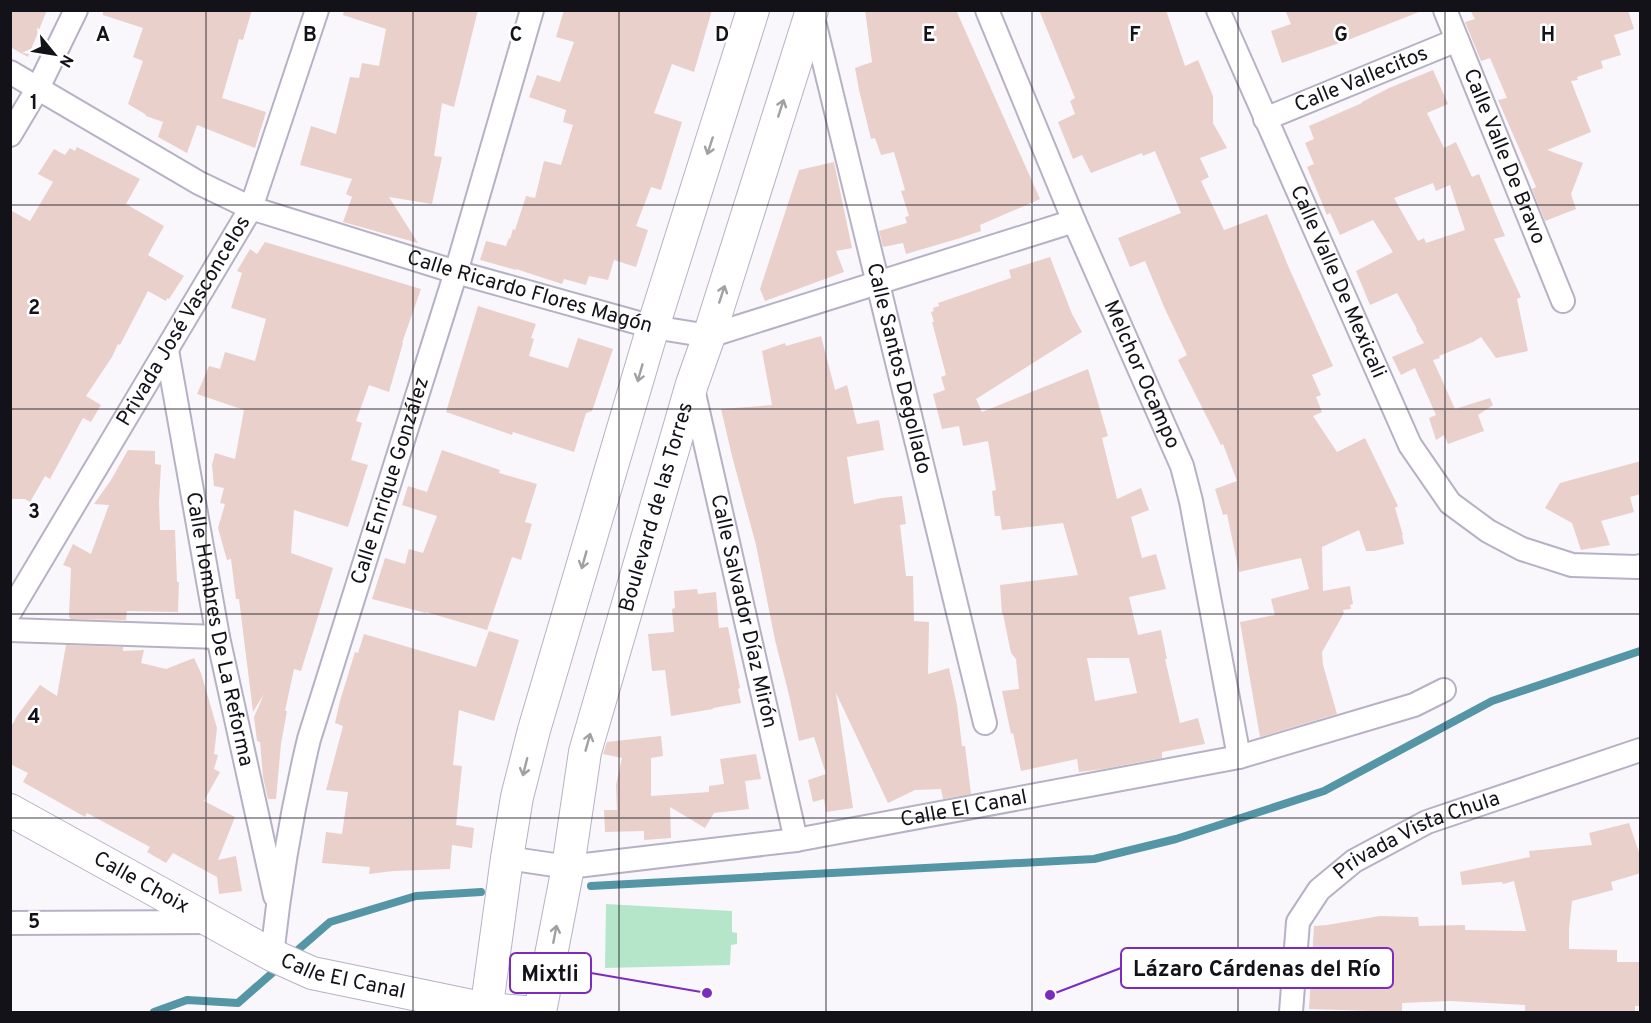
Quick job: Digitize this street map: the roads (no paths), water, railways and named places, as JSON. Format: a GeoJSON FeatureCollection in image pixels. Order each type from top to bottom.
{"type":"FeatureCollection","features":[{"type":"Feature","properties":{"kind":"street"},"geometry":{"type":"LineString","coordinates":[[10,135],[38,88],[76,10]]}},
{"type":"Feature","properties":{"kind":"street","name":"Privada José Vasconcelos"},"geometry":{"type":"LineString","coordinates":[[10,612],[251,208],[317,10]]}},
{"type":"Feature","properties":{"kind":"street","name":"Calle Enrique González"},"geometry":{"type":"LineString","coordinates":[[272,955],[277,907],[299,779],[309,739],[456,272],[532,10]]}},
{"type":"Feature","properties":{"kind":"street"},"geometry":{"type":"LineString","coordinates":[[486,1011],[517,797],[534,730],[653,327],[753,10]]}},
{"type":"Feature","properties":{"kind":"street","name":"Melchor Ocampo"},"geometry":{"type":"LineString","coordinates":[[987,10],[1074,221],[1182,466],[1191,501],[1239,757]]}},
{"type":"Feature","properties":{"kind":"street","name":"Calle Valle De Mexicali"},"geometry":{"type":"LineString","coordinates":[[1218,10],[1410,445],[1450,503],[1488,531],[1522,549],[1572,565],[1641,566]]}},
{"type":"Feature","properties":{"kind":"street","name":"Calle Valle De Bravo"},"geometry":{"type":"LineString","coordinates":[[1445,10],[1563,301]]}},
{"type":"Feature","properties":{"kind":"street","name":"Calle Santos Degollado"},"geometry":{"type":"LineString","coordinates":[[812,12],[985,723]]}},
{"type":"Feature","properties":{"kind":"street","name":"Boulevard de las Torres"},"geometry":{"type":"LineString","coordinates":[[540,1012],[568,867],[585,752],[692,384],[812,12]]}},
{"type":"Feature","properties":{"kind":"street","name":"Calle Vallecitos"},"geometry":{"type":"LineString","coordinates":[[1266,118],[1457,40]]}},
{"type":"Feature","properties":{"kind":"street","name":"Calle Ricardo Flores Magón"},"geometry":{"type":"LineString","coordinates":[[10,72],[199,183],[251,208],[456,272],[653,327],[709,336],[1074,221]]}},
{"type":"Feature","properties":{"kind":"street","name":"Calle Hombres De La Reforma"},"geometry":{"type":"LineString","coordinates":[[167,350],[218,637],[277,907]]}},
{"type":"Feature","properties":{"kind":"street","name":"Calle Salvador Díaz Mirón"},"geometry":{"type":"LineString","coordinates":[[692,384],[796,840]]}},
{"type":"Feature","properties":{"kind":"street"},"geometry":{"type":"LineString","coordinates":[[10,630],[218,637]]}},
{"type":"Feature","properties":{"kind":"street","name":"Calle El Canal"},"geometry":{"type":"LineString","coordinates":[[507,858],[568,867],[796,840],[1239,757],[1414,705],[1444,690]]}},
{"type":"Feature","properties":{"kind":"street","name":"Privada Vista Chula"},"geometry":{"type":"LineString","coordinates":[[1291,1012],[1298,922],[1319,890],[1354,861],[1427,822],[1641,750]]}},
{"type":"Feature","properties":{"kind":"street","name":"Calle Choix"},"geometry":{"type":"LineString","coordinates":[[10,810],[272,955]]}},
{"type":"Feature","properties":{"kind":"street"},"geometry":{"type":"LineString","coordinates":[[10,923],[212,922]]}},
{"type":"Feature","properties":{"kind":"street","name":"Calle El Canal"},"geometry":{"type":"LineString","coordinates":[[272,955],[312,973],[486,1011],[525,1012]]}},
{"type":"Feature","properties":{"kind":"waterway"},"geometry":{"type":"LineString","coordinates":[[591,886],[1094,859],[1176,839],[1324,791],[1492,701],[1640,651]]}},
{"type":"Feature","properties":{"kind":"waterway"},"geometry":{"type":"LineString","coordinates":[[292,955],[330,922],[416,896],[481,892]]}},
{"type":"Feature","properties":{"kind":"waterway"},"geometry":{"type":"LineString","coordinates":[[154,1012],[187,1000],[238,1003],[279,967]]}},
{"type":"Feature","properties":{"kind":"place","name":"Mixtli"},"geometry":{"type":"Point","coordinates":[707,993]}},
{"type":"Feature","properties":{"kind":"place","name":"Lázaro Cárdenas del Río"},"geometry":{"type":"Point","coordinates":[1050,995]}}]}
